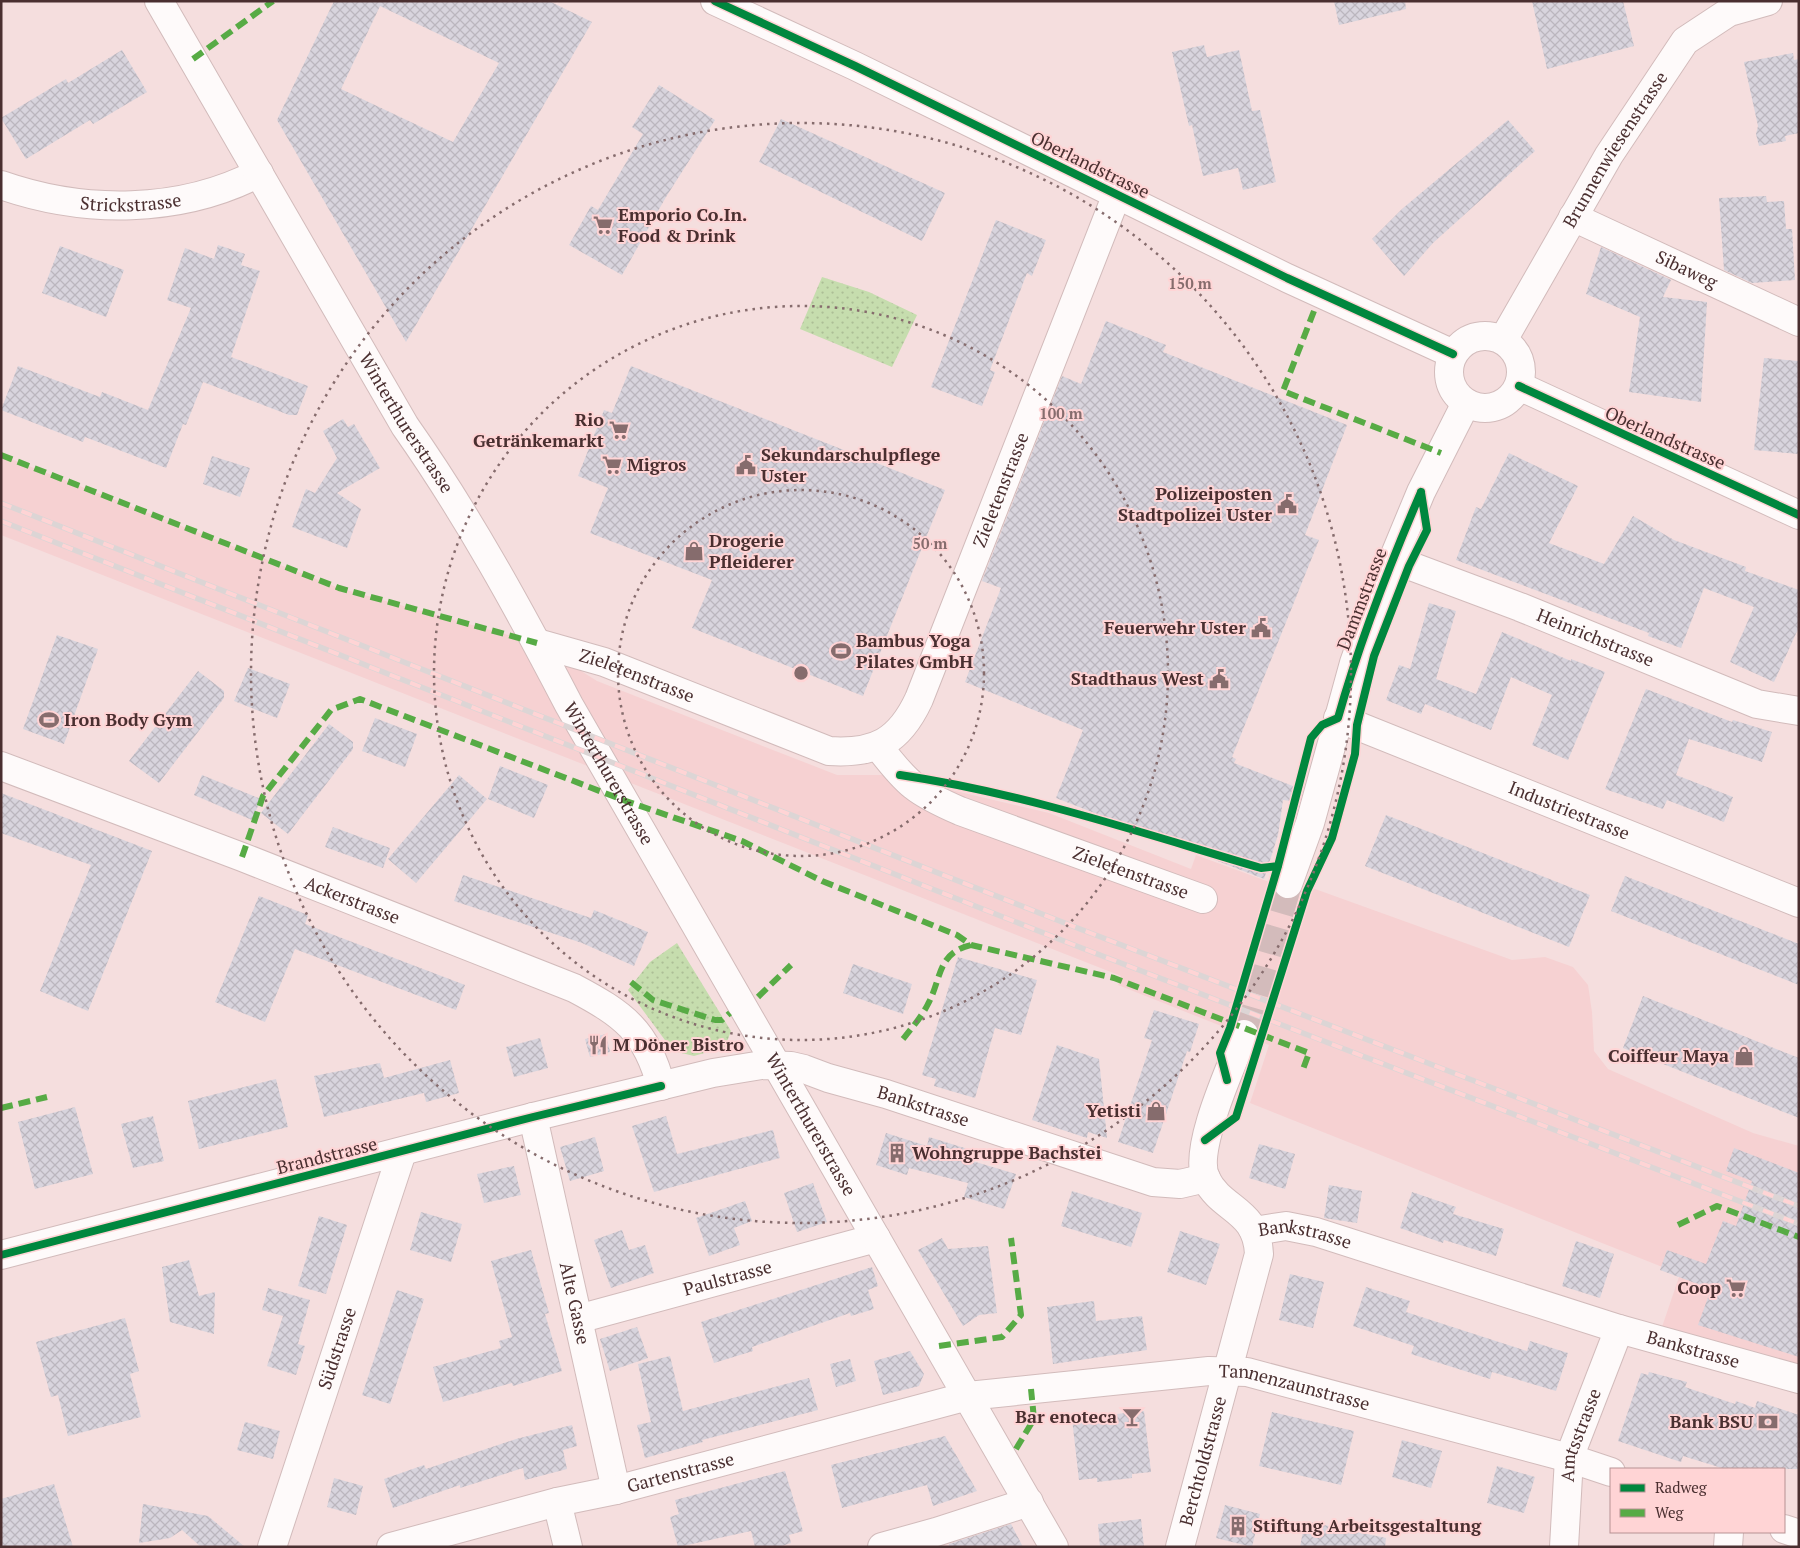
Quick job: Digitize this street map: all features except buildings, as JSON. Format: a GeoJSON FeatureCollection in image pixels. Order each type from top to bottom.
{"type":"FeatureCollection","features":[{"type":"Feature","properties":{"kind":"street","name":"Winterthurerstrasse"},"geometry":{"type":"LineString","coordinates":[[159,1],[404,426],[446,486],[536,643],[569,706],[1030,1502],[1054,1547]]}},
{"type":"Feature","properties":{"kind":"street","name":"Oberlandstrasse"},"geometry":{"type":"LineString","coordinates":[[715,1],[855,66],[1286,278],[1453,354]]}},
{"type":"Feature","properties":{"kind":"street","name":"Brunnenwiesenstrasse"},"geometry":{"type":"LineString","coordinates":[[1503,340],[1609,154],[1685,41],[1729,12],[1768,1]]}},
{"type":"Feature","properties":{"kind":"street","name":"Strickstrasse"},"geometry":{"type":"LineString","coordinates":[[1,184],[56,199],[113,205],[143,205],[208,194],[259,173]]}},
{"type":"Feature","properties":{"kind":"street","name":"Zieletenstrasse"},"geometry":{"type":"LineString","coordinates":[[536,643],[604,662],[816,747],[846,752],[878,746],[891,739],[903,727],[919,700],[1117,194]]}},
{"type":"Feature","properties":{"kind":"street","name":"Sibaweg"},"geometry":{"type":"LineString","coordinates":[[1573,217],[1799,322]]}},
{"type":"Feature","properties":{"kind":"street"},"geometry":{"type":"LineString","coordinates":[[1492,336],[1503,340],[1513,348],[1520,360],[1522,372],[1519,386],[1509,400],[1495,407],[1479,408],[1466,403],[1456,394],[1450,382],[1449,368],[1453,354],[1464,342],[1476,337],[1492,336]]}},
{"type":"Feature","properties":{"kind":"street","name":"Oberlandstrasse"},"geometry":{"type":"LineString","coordinates":[[1519,386],[1799,516]]}},
{"type":"Feature","properties":{"kind":"street","name":"Dammstrasse"},"geometry":{"type":"LineString","coordinates":[[1288,884],[1310,823],[1354,663],[1392,559],[1421,492],[1466,403]]}},
{"type":"Feature","properties":{"kind":"street","name":"Heinrichstrasse"},"geometry":{"type":"LineString","coordinates":[[1392,559],[1520,607],[1757,704],[1799,711]]}},
{"type":"Feature","properties":{"kind":"street","name":"Industriestrasse"},"geometry":{"type":"LineString","coordinates":[[1338,718],[1799,902]]}},
{"type":"Feature","properties":{"kind":"street","name":"Zieletenstrasse"},"geometry":{"type":"LineString","coordinates":[[878,746],[906,781],[935,800],[1204,899]]}},
{"type":"Feature","properties":{"kind":"street","name":"Ackerstrasse"},"geometry":{"type":"LineString","coordinates":[[1,766],[242,857],[574,988],[612,1008],[628,1023],[641,1038],[650,1054],[661,1086]]}},
{"type":"Feature","properties":{"kind":"street"},"geometry":{"type":"LineString","coordinates":[[1206,1178],[1203,1162],[1205,1140],[1244,1034]]}},
{"type":"Feature","properties":{"kind":"street","name":"Brandstrasse"},"geometry":{"type":"LineString","coordinates":[[1,1254],[402,1152],[533,1116],[730,1069],[775,1064]]}},
{"type":"Feature","properties":{"kind":"street","name":"Bankstrasse"},"geometry":{"type":"LineString","coordinates":[[775,1064],[798,1068],[886,1094],[1153,1182],[1180,1184],[1206,1178],[1215,1191],[1246,1218],[1254,1231],[1286,1226],[1316,1232],[1619,1329],[1799,1380]]}},
{"type":"Feature","properties":{"kind":"street","name":"Alte Gasse"},"geometry":{"type":"LineString","coordinates":[[533,1116],[616,1490]]}},
{"type":"Feature","properties":{"kind":"street","name":"Südstrasse"},"geometry":{"type":"LineString","coordinates":[[272,1547],[402,1152]]}},
{"type":"Feature","properties":{"kind":"street","name":"Berchtoldstrasse"},"geometry":{"type":"LineString","coordinates":[[1180,1547],[1257,1267],[1258,1246],[1254,1231]]}},
{"type":"Feature","properties":{"kind":"street","name":"Paulstrasse"},"geometry":{"type":"LineString","coordinates":[[578,1319],[876,1238]]}},
{"type":"Feature","properties":{"kind":"street","name":"Amtsstrasse"},"geometry":{"type":"LineString","coordinates":[[1564,1547],[1569,1458],[1619,1329]]}},
{"type":"Feature","properties":{"kind":"street","name":"Tannenzaunstrasse"},"geometry":{"type":"LineString","coordinates":[[968,1396],[1209,1371],[1247,1372],[1569,1458],[1610,1472]]}},
{"type":"Feature","properties":{"kind":"street","name":"Gartenstrasse"},"geometry":{"type":"LineString","coordinates":[[391,1547],[556,1502],[616,1490],[968,1396]]}},
{"type":"Feature","properties":{"kind":"street"},"geometry":{"type":"LineString","coordinates":[[556,1502],[568,1547]]}},
{"type":"Feature","properties":{"kind":"street"},"geometry":{"type":"LineString","coordinates":[[882,1547],[1030,1502]]}},
{"type":"Feature","properties":{"kind":"street"},"geometry":{"type":"LineString","coordinates":[[1785,1529],[1799,1534]]}},
{"type":"Feature","properties":{"kind":"street"},"geometry":{"type":"LineString","coordinates":[[1728,1547],[1729,1533]]}},
{"type":"Feature","properties":{"kind":"shaded area"},"geometry":{"type":"Polygon","coordinates":[[[1,455],[339,588],[537,643],[597,681],[837,775],[888,775],[1049,813],[1191,869],[1196,855],[1272,883],[1279,876],[1512,960],[1545,957],[1573,967],[1588,985],[1592,1012],[1594,1051],[1608,1069],[1753,1133],[1799,1146],[1799,1367],[1662,1327],[1680,1274],[1250,1103],[1269,1045],[1118,985],[1121,976],[1,535],[1,455]]]}},
{"type":"Feature","properties":{"kind":"green space"},"geometry":{"type":"Polygon","coordinates":[[[822,277],[869,292],[917,315],[892,367],[800,329],[822,277]]]}},
{"type":"Feature","properties":{"kind":"green space"},"geometry":{"type":"Polygon","coordinates":[[[677,943],[731,1031],[725,1047],[694,1056],[673,1051],[628,990],[650,962],[677,943]]]}},
{"type":"Feature","properties":{"kind":"tunnel"},"geometry":{"type":"LineString","coordinates":[[1244,1034],[1288,884]]}},
{"type":"Feature","properties":{"kind":"railway"},"geometry":{"type":"LineString","coordinates":[[1,503],[1080,929],[1799,1206]]}},
{"type":"Feature","properties":{"kind":"railway"},"geometry":{"type":"LineString","coordinates":[[1,521],[1074,945],[1799,1224]]}},
{"type":"Feature","properties":{"kind":"marked path"},"geometry":{"type":"LineString","coordinates":[[193,59],[273,1]]}},
{"type":"Feature","properties":{"kind":"marked path"},"geometry":{"type":"LineString","coordinates":[[1314,311],[1283,391],[1441,453]]}},
{"type":"Feature","properties":{"kind":"marked path"},"geometry":{"type":"LineString","coordinates":[[1,455],[339,588],[537,643]]}},
{"type":"Feature","properties":{"kind":"marked path"},"geometry":{"type":"LineString","coordinates":[[242,857],[263,796],[331,710],[360,699],[623,800],[742,841],[822,881],[957,935],[971,945],[1114,978],[1309,1053],[1302,1072]]}},
{"type":"Feature","properties":{"kind":"marked path"},"geometry":{"type":"LineString","coordinates":[[903,1039],[926,1008],[946,960],[960,949],[971,945]]}},
{"type":"Feature","properties":{"kind":"marked path"},"geometry":{"type":"LineString","coordinates":[[758,997],[791,965]]}},
{"type":"Feature","properties":{"kind":"marked path"},"geometry":{"type":"LineString","coordinates":[[631,982],[653,1000],[715,1020],[722,1020],[730,1013]]}},
{"type":"Feature","properties":{"kind":"marked path"},"geometry":{"type":"LineString","coordinates":[[1,1108],[47,1097]]}},
{"type":"Feature","properties":{"kind":"marked path"},"geometry":{"type":"LineString","coordinates":[[1678,1225],[1717,1206],[1799,1237]]}},
{"type":"Feature","properties":{"kind":"marked path"},"geometry":{"type":"LineString","coordinates":[[939,1346],[1002,1337],[1021,1315],[1011,1238]]}},
{"type":"Feature","properties":{"kind":"marked path"},"geometry":{"type":"LineString","coordinates":[[1016,1449],[1034,1419],[1031,1389]]}},
{"type":"Feature","properties":{"kind":"cycle path"},"geometry":{"type":"LineString","coordinates":[[715,1],[855,66],[1287,278],[1453,354]]}},
{"type":"Feature","properties":{"kind":"cycle path"},"geometry":{"type":"LineString","coordinates":[[1519,386],[1799,515]]}},
{"type":"Feature","properties":{"kind":"cycle path"},"geometry":{"type":"LineString","coordinates":[[1227,1080],[1220,1053],[1230,1028],[1278,866],[1311,738],[1322,725],[1338,718],[1376,604],[1421,492]]}},
{"type":"Feature","properties":{"kind":"cycle path"},"geometry":{"type":"LineString","coordinates":[[1205,1140],[1236,1117],[1307,891],[1332,838],[1355,754],[1357,725],[1374,656],[1409,566],[1427,530],[1421,492]]}},
{"type":"Feature","properties":{"kind":"cycle path"},"geometry":{"type":"LineString","coordinates":[[900,775],[992,792],[1037,803],[1261,868],[1278,866]]}},
{"type":"Feature","properties":{"kind":"cycle path"},"geometry":{"type":"LineString","coordinates":[[1,1255],[533,1117],[661,1086]]}},
{"type":"Feature","properties":{"kind":"place","name":"Emporio Co.In. Food & Drink"},"geometry":{"type":"Point","coordinates":[603,225]}},
{"type":"Feature","properties":{"kind":"place","name":"Rio Getränkemarkt"},"geometry":{"type":"Point","coordinates":[619,430]}},
{"type":"Feature","properties":{"kind":"place","name":"Migros"},"geometry":{"type":"Point","coordinates":[612,465]}},
{"type":"Feature","properties":{"kind":"place","name":"Sekundarschulpflege Uster"},"geometry":{"type":"Point","coordinates":[746,465]}},
{"type":"Feature","properties":{"kind":"place","name":"Polizeiposten Stadtpolizei Uster"},"geometry":{"type":"Point","coordinates":[1287,504]}},
{"type":"Feature","properties":{"kind":"place","name":"Drogerie Pfleiderer"},"geometry":{"type":"Point","coordinates":[694,551]}},
{"type":"Feature","properties":{"kind":"place","name":"Feuerwehr Uster"},"geometry":{"type":"Point","coordinates":[1261,628]}},
{"type":"Feature","properties":{"kind":"place","name":"Bambus Yoga Pilates GmbH"},"geometry":{"type":"Point","coordinates":[841,651]}},
{"type":"Feature","properties":{"kind":"place","name":"Stadthaus West"},"geometry":{"type":"Point","coordinates":[1219,679]}},
{"type":"Feature","properties":{"kind":"place","name":"Iron Body Gym"},"geometry":{"type":"Point","coordinates":[49,720]}},
{"type":"Feature","properties":{"kind":"place","name":"M Döner Bistro"},"geometry":{"type":"Point","coordinates":[598,1045]}},
{"type":"Feature","properties":{"kind":"place","name":"Coiffeur Maya"},"geometry":{"type":"Point","coordinates":[1744,1056]}},
{"type":"Feature","properties":{"kind":"place","name":"Yetisti"},"geometry":{"type":"Point","coordinates":[1156,1111]}},
{"type":"Feature","properties":{"kind":"place","name":"Wohngruppe Bachstei"},"geometry":{"type":"Point","coordinates":[897,1153]}},
{"type":"Feature","properties":{"kind":"place","name":"Coop"},"geometry":{"type":"Point","coordinates":[1736,1288]}},
{"type":"Feature","properties":{"kind":"place","name":"Bar enoteca"},"geometry":{"type":"Point","coordinates":[1132,1417]}},
{"type":"Feature","properties":{"kind":"place","name":"Bank BSU"},"geometry":{"type":"Point","coordinates":[1768,1422]}},
{"type":"Feature","properties":{"kind":"place","name":"Stiftung Arbeitsgestaltung"},"geometry":{"type":"Point","coordinates":[1238,1526]}}]}
